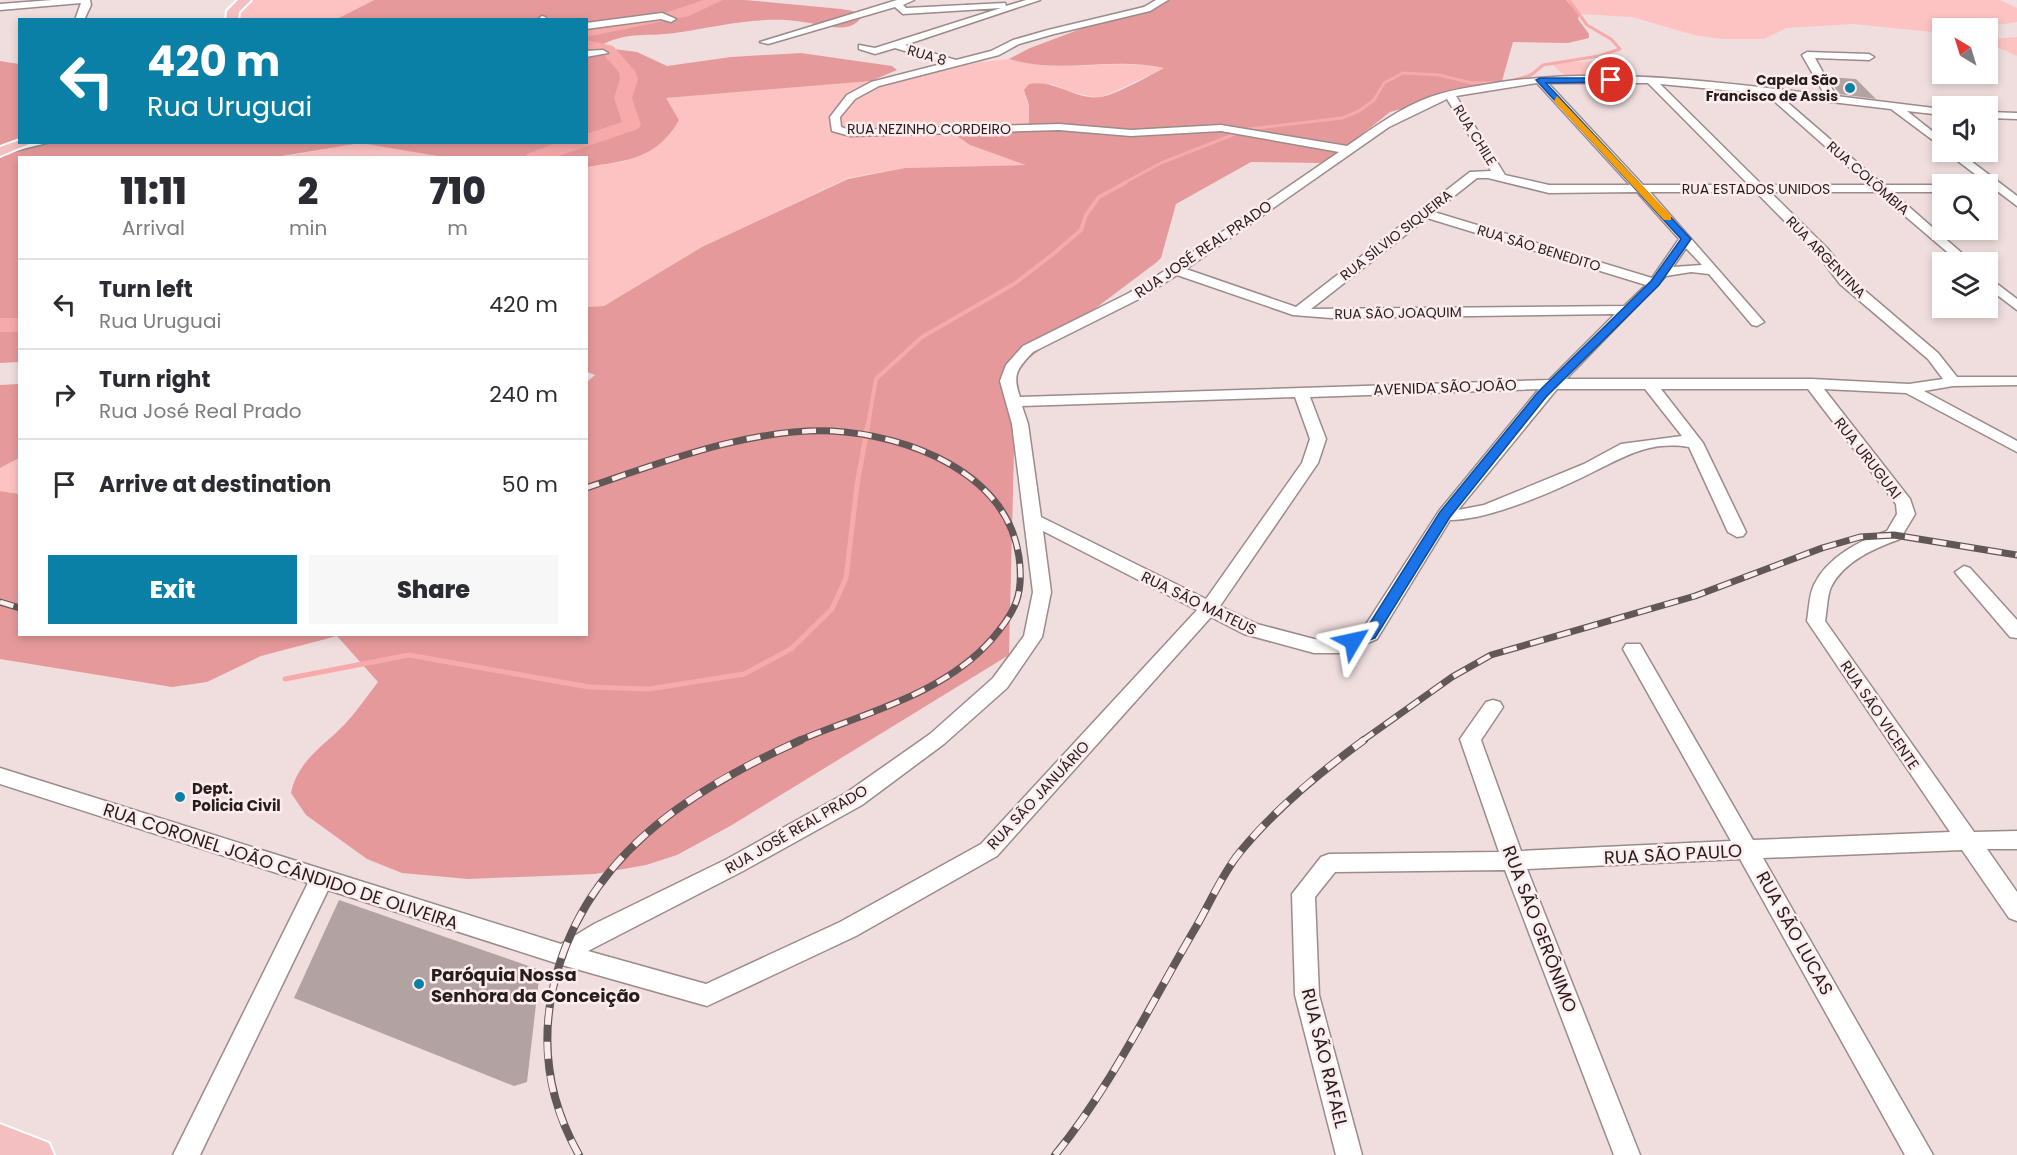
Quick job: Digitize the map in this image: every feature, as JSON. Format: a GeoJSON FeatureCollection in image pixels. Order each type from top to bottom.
{"type":"FeatureCollection","features":[{"type":"Feature","properties":{"kind":"main road"},"geometry":{"type":"LineString","coordinates":[[232,18],[233,11],[245,0]]}},
{"type":"Feature","properties":{"kind":"main road"},"geometry":{"type":"LineString","coordinates":[[3,151],[22,144]]}},
{"type":"Feature","properties":{"kind":"main road"},"geometry":{"type":"LineString","coordinates":[[0,1140],[37,1155]]}},
{"type":"Feature","properties":{"kind":"street"},"geometry":{"type":"LineString","coordinates":[[0,7],[85,0],[86,5],[81,18]]}},
{"type":"Feature","properties":{"kind":"street"},"geometry":{"type":"LineString","coordinates":[[765,42],[909,0]]}},
{"type":"Feature","properties":{"kind":"street"},"geometry":{"type":"LineString","coordinates":[[895,45],[1035,0]]}},
{"type":"Feature","properties":{"kind":"street"},"geometry":{"type":"LineString","coordinates":[[1120,15],[1146,0]]}},
{"type":"Feature","properties":{"kind":"street","name":"RUA NEZINHO CORDEIRO"},"geometry":{"type":"LineString","coordinates":[[1163,0],[1147,9],[1016,42],[995,53],[875,84],[851,97],[835,117],[836,129],[850,133],[1059,128],[1131,133],[1221,128],[1350,150]]}},
{"type":"Feature","properties":{"kind":"street"},"geometry":{"type":"LineString","coordinates":[[897,3],[903,11],[922,11],[959,5],[1016,6]]}},
{"type":"Feature","properties":{"kind":"street"},"geometry":{"type":"LineString","coordinates":[[588,26],[662,16],[671,19]]}},
{"type":"Feature","properties":{"kind":"street","name":"RUA 8"},"geometry":{"type":"LineString","coordinates":[[862,47],[875,51],[895,45],[958,64]]}},
{"type":"Feature","properties":{"kind":"street"},"geometry":{"type":"LineString","coordinates":[[588,54],[603,53]]}},
{"type":"Feature","properties":{"kind":"street"},"geometry":{"type":"LineString","coordinates":[[1833,101],[1815,65],[1807,55],[1869,57]]}},
{"type":"Feature","properties":{"kind":"street","name":"RUA JOSÉ REAL PRADO"},"geometry":{"type":"LineString","coordinates":[[561,955],[602,931],[735,865],[854,799],[938,739],[1000,683],[1033,637],[1042,592],[1016,402],[1007,381],[1013,365],[1028,349],[1134,296],[1176,270],[1385,125],[1432,100],[1540,80],[1648,79],[1932,111]]}},
{"type":"Feature","properties":{"kind":"street","name":"RUA ARGENTINA"},"geometry":{"type":"LineString","coordinates":[[1648,79],[1823,252],[1845,280],[1933,356],[1953,382]]}},
{"type":"Feature","properties":{"kind":"street"},"geometry":{"type":"LineString","coordinates":[[1540,80],[1686,239],[1757,322]]}},
{"type":"Feature","properties":{"kind":"street","name":"RUA COLÔMBIA"},"geometry":{"type":"LineString","coordinates":[[1770,93],[1954,252]]}},
{"type":"Feature","properties":{"kind":"street","name":"RUA CHILE"},"geometry":{"type":"LineString","coordinates":[[1450,95],[1500,176]]}},
{"type":"Feature","properties":{"kind":"street"},"geometry":{"type":"LineString","coordinates":[[1896,108],[1932,136]]}},
{"type":"Feature","properties":{"kind":"street"},"geometry":{"type":"LineString","coordinates":[[1998,116],[2016,117]]}},
{"type":"Feature","properties":{"kind":"street"},"geometry":{"type":"LineString","coordinates":[[3,151],[36,144]]}},
{"type":"Feature","properties":{"kind":"street"},"geometry":{"type":"LineString","coordinates":[[1963,162],[1977,174]]}},
{"type":"Feature","properties":{"kind":"street","name":"RUA SÍLVIO SIQUEIRA"},"geometry":{"type":"LineString","coordinates":[[1298,312],[1474,175],[1500,176]]}},
{"type":"Feature","properties":{"kind":"street","name":"RUA ESTADOS UNIDOS"},"geometry":{"type":"LineString","coordinates":[[1500,176],[1549,189],[1932,188]]}},
{"type":"Feature","properties":{"kind":"street"},"geometry":{"type":"LineString","coordinates":[[1998,188],[2017,188]]}},
{"type":"Feature","properties":{"kind":"street"},"geometry":{"type":"LineString","coordinates":[[1998,191],[2017,202]]}},
{"type":"Feature","properties":{"kind":"street","name":"RUA SÃO BENEDITO"},"geometry":{"type":"LineString","coordinates":[[1423,213],[1659,278]]}},
{"type":"Feature","properties":{"kind":"street","name":"RUA SÃO MATEUS"},"geometry":{"type":"LineString","coordinates":[[1032,519],[1251,629],[1314,646],[1337,648],[1370,634],[1445,515],[1542,395],[1659,278],[1686,239]]}},
{"type":"Feature","properties":{"kind":"street"},"geometry":{"type":"LineString","coordinates":[[1659,278],[1691,268],[1713,271]]}},
{"type":"Feature","properties":{"kind":"street","name":"RUA SÃO JOAQUIM"},"geometry":{"type":"LineString","coordinates":[[1176,270],[1298,312],[1331,314],[1627,310]]}},
{"type":"Feature","properties":{"kind":"street"},"geometry":{"type":"LineString","coordinates":[[1998,290],[2017,306]]}},
{"type":"Feature","properties":{"kind":"street","name":"AVENIDA SÃO JOÃO"},"geometry":{"type":"LineString","coordinates":[[1016,402],[1554,384],[1651,386],[1812,384],[1909,388],[1953,382],[2017,381]]}},
{"type":"Feature","properties":{"kind":"street","name":"RUA URUGUAI"},"geometry":{"type":"LineString","coordinates":[[1812,384],[1904,503],[1906,514],[1894,535]]}},
{"type":"Feature","properties":{"kind":"street"},"geometry":{"type":"LineString","coordinates":[[1651,386],[1695,443],[1737,532]]}},
{"type":"Feature","properties":{"kind":"street"},"geometry":{"type":"LineString","coordinates":[[1909,388],[2017,447]]}},
{"type":"Feature","properties":{"kind":"street","name":"RUA SÃO JANUÁRIO"},"geometry":{"type":"LineString","coordinates":[[561,955],[707,995],[848,929],[989,850],[1208,609],[1310,463],[1318,439],[1301,392]]}},
{"type":"Feature","properties":{"kind":"street"},"geometry":{"type":"LineString","coordinates":[[1445,515],[1470,515],[1491,509],[1590,467],[1627,447],[1675,440],[1695,443]]}},
{"type":"Feature","properties":{"kind":"street","name":"RUA SÃO VICENTE"},"geometry":{"type":"LineString","coordinates":[[1894,535],[1863,546],[1848,557],[1822,586],[1815,621],[2017,911]]}},
{"type":"Feature","properties":{"kind":"street"},"geometry":{"type":"LineString","coordinates":[[1964,572],[2017,632]]}},
{"type":"Feature","properties":{"kind":"street","name":"RUA SÃO LUCAS"},"geometry":{"type":"LineString","coordinates":[[1634,649],[1920,1155]]}},
{"type":"Feature","properties":{"kind":"street","name":"RUA SÃO GERÔNIMO"},"geometry":{"type":"LineString","coordinates":[[1493,707],[1470,739],[1513,861],[1627,1155]]}},
{"type":"Feature","properties":{"kind":"street","name":"RUA CORONEL JOÃO CÂNDIDO DE OLIVEIRA"},"geometry":{"type":"LineString","coordinates":[[0,776],[561,955]]}},
{"type":"Feature","properties":{"kind":"street","name":"RUA SÃO PAULO"},"geometry":{"type":"LineString","coordinates":[[1329,863],[1407,865],[1966,840],[2017,840]]}},
{"type":"Feature","properties":{"kind":"street","name":"RUA SÃO RAFAEL"},"geometry":{"type":"LineString","coordinates":[[1329,863],[1303,894],[1307,995],[1348,1155]]}},
{"type":"Feature","properties":{"kind":"street"},"geometry":{"type":"LineString","coordinates":[[186,1155],[321,880]]}},
{"type":"Feature","properties":{"kind":"shaded area"},"geometry":{"type":"Polygon","coordinates":[[[249,0],[374,0],[339,18],[233,18],[249,0]]]}},
{"type":"Feature","properties":{"kind":"shaded area"},"geometry":{"type":"Polygon","coordinates":[[[374,0],[745,0],[841,9],[853,11],[860,19],[855,24],[841,28],[787,20],[754,21],[674,33],[626,37],[598,47],[637,52],[667,66],[731,57],[801,53],[892,66],[897,70],[871,81],[666,98],[679,120],[670,133],[651,150],[615,163],[588,167],[588,156],[437,156],[367,144],[588,144],[588,18],[339,18],[374,0]]]}},
{"type":"Feature","properties":{"kind":"shaded area"},"geometry":{"type":"Polygon","coordinates":[[[1158,0],[1566,0],[1579,14],[1578,19],[1589,34],[1589,38],[1568,43],[1513,42],[1502,81],[1390,112],[1331,159],[1321,163],[1251,162],[1176,204],[1161,258],[1016,368],[1009,655],[732,825],[677,855],[646,865],[595,874],[468,879],[402,873],[367,859],[306,815],[291,793],[299,772],[312,755],[345,724],[378,682],[337,636],[588,636],[588,381],[595,375],[588,372],[588,307],[604,306],[702,247],[848,179],[905,168],[1026,165],[970,145],[957,136],[1029,126],[1029,105],[1024,90],[1029,84],[1048,84],[1083,96],[1101,97],[1123,89],[1164,68],[1125,64],[1048,65],[1009,59],[1030,48],[1158,0]]]}},
{"type":"Feature","properties":{"kind":"shaded area"},"geometry":{"type":"Polygon","coordinates":[[[1566,0],[2000,0],[2017,8],[2017,22],[1998,25],[1998,18],[1932,18],[1932,32],[1853,24],[1787,28],[1764,39],[1722,39],[1694,35],[1632,17],[1579,14],[1566,0]]]}},
{"type":"Feature","properties":{"kind":"shaded area"},"geometry":{"type":"Polygon","coordinates":[[[2017,37],[2017,56],[1998,47],[1998,38],[2017,37]]]}},
{"type":"Feature","properties":{"kind":"shaded area"},"geometry":{"type":"Polygon","coordinates":[[[1009,59],[1048,66],[1126,64],[1165,68],[1100,98],[1071,92],[1052,84],[1025,96],[1029,105],[1029,126],[958,136],[970,145],[1028,165],[905,168],[848,178],[702,247],[604,306],[588,307],[588,167],[623,162],[666,135],[679,120],[665,98],[904,78],[981,62],[1009,59]]]}},
{"type":"Feature","properties":{"kind":"shaded area"},"geometry":{"type":"Polygon","coordinates":[[[0,61],[18,64],[18,144],[355,144],[282,156],[18,156],[18,362],[0,363],[0,61]]]}},
{"type":"Feature","properties":{"kind":"shaded area"},"geometry":{"type":"Polygon","coordinates":[[[1601,61],[1618,75],[1565,76],[1551,63],[1601,61]]]}},
{"type":"Feature","properties":{"kind":"shaded area"},"geometry":{"type":"Polygon","coordinates":[[[367,144],[443,156],[287,156],[367,144]]]}},
{"type":"Feature","properties":{"kind":"shaded area"},"geometry":{"type":"Polygon","coordinates":[[[18,384],[18,459],[0,468],[0,385],[18,384]]]}},
{"type":"Feature","properties":{"kind":"shaded area"},"geometry":{"type":"Polygon","coordinates":[[[18,459],[18,494],[0,491],[0,468],[18,459]]]}},
{"type":"Feature","properties":{"kind":"shaded area"},"geometry":{"type":"Polygon","coordinates":[[[0,491],[18,494],[18,636],[337,636],[261,656],[207,682],[172,687],[0,659],[0,491]]]}},
{"type":"Feature","properties":{"kind":"building","name":"Capela São Francisco de Assis"},"geometry":{"type":"Polygon","coordinates":[[[1828,77],[1856,79],[1876,99],[1839,94],[1828,77]]]}},
{"type":"Feature","properties":{"kind":"building","name":"Paróquia Nossa Senhora da Conceição"},"geometry":{"type":"Polygon","coordinates":[[[339,900],[540,970],[527,1082],[514,1086],[294,998],[339,900]]]}},
{"type":"Feature","properties":{"kind":"waterway"},"geometry":{"type":"LineString","coordinates":[[588,32],[668,16],[715,0]]}},
{"type":"Feature","properties":{"kind":"waterway"},"geometry":{"type":"LineString","coordinates":[[1241,130],[1342,118],[1359,111],[1374,100],[1384,83],[1403,73],[1439,75],[1472,83],[1507,82],[1531,75],[1543,65],[1599,56],[1620,49],[1611,39],[1587,25],[1569,0]]}},
{"type":"Feature","properties":{"kind":"waterway"},"geometry":{"type":"LineString","coordinates":[[588,45],[607,49],[627,71],[629,79],[623,98],[632,125],[588,139]]}},
{"type":"Feature","properties":{"kind":"waterway"},"geometry":{"type":"LineString","coordinates":[[1122,184],[1161,163],[1235,134]]}},
{"type":"Feature","properties":{"kind":"waterway"},"geometry":{"type":"LineString","coordinates":[[539,156],[572,144]]}},
{"type":"Feature","properties":{"kind":"waterway"},"geometry":{"type":"LineString","coordinates":[[868,425],[876,379],[922,337],[1014,284],[1052,255],[1081,230],[1086,215],[1099,197],[1125,183]]}},
{"type":"Feature","properties":{"kind":"waterway"},"geometry":{"type":"LineString","coordinates":[[0,325],[18,325]]}},
{"type":"Feature","properties":{"kind":"waterway"},"geometry":{"type":"LineString","coordinates":[[285,679],[409,655],[589,687],[649,689],[744,674],[791,649],[832,609],[846,578],[857,485],[868,424]]}},
{"type":"Feature","properties":{"kind":"railway"},"geometry":{"type":"LineString","coordinates":[[588,487],[676,458],[738,441],[769,435],[832,431],[891,440],[921,450],[949,464],[974,481],[995,502],[1011,527],[1019,557],[1020,581],[1019,592],[1012,611],[992,639],[950,675],[926,688],[798,741]]}},
{"type":"Feature","properties":{"kind":"railway"},"geometry":{"type":"LineString","coordinates":[[1362,741],[1452,677],[1491,655],[1695,596],[1822,548],[1860,537],[1894,535],[2017,555]]}},
{"type":"Feature","properties":{"kind":"railway"},"geometry":{"type":"LineString","coordinates":[[0,602],[18,607]]}},
{"type":"Feature","properties":{"kind":"railway"},"geometry":{"type":"LineString","coordinates":[[579,1155],[560,1115],[554,1095],[547,1032],[553,988],[567,942],[588,902],[614,866],[645,835],[680,807],[718,782],[801,740]]}},
{"type":"Feature","properties":{"kind":"railway"},"geometry":{"type":"LineString","coordinates":[[1055,1155],[1094,1101],[1130,1044],[1234,861],[1283,806],[1364,740]]}},
{"type":"Feature","properties":{"kind":"slow traffic"},"geometry":{"type":"LineString","coordinates":[[1557,99],[1667,218]]}},
{"type":"Feature","properties":{"kind":"place","name":"Capela São Francisco de Assis"},"geometry":{"type":"Point","coordinates":[1850,88]}},
{"type":"Feature","properties":{"kind":"place","name":"Dept. Policia Civil"},"geometry":{"type":"Point","coordinates":[180,797]}},
{"type":"Feature","properties":{"kind":"place","name":"Paróquia Nossa Senhora da Conceição"},"geometry":{"type":"Point","coordinates":[419,984]}},
{"type":"Feature","properties":{"kind":"route"},"geometry":{"type":"LineString","coordinates":[[1353,641],[1370,634],[1445,515],[1542,395],[1655,283],[1686,239],[1540,80],[1611,80]]}}]}
